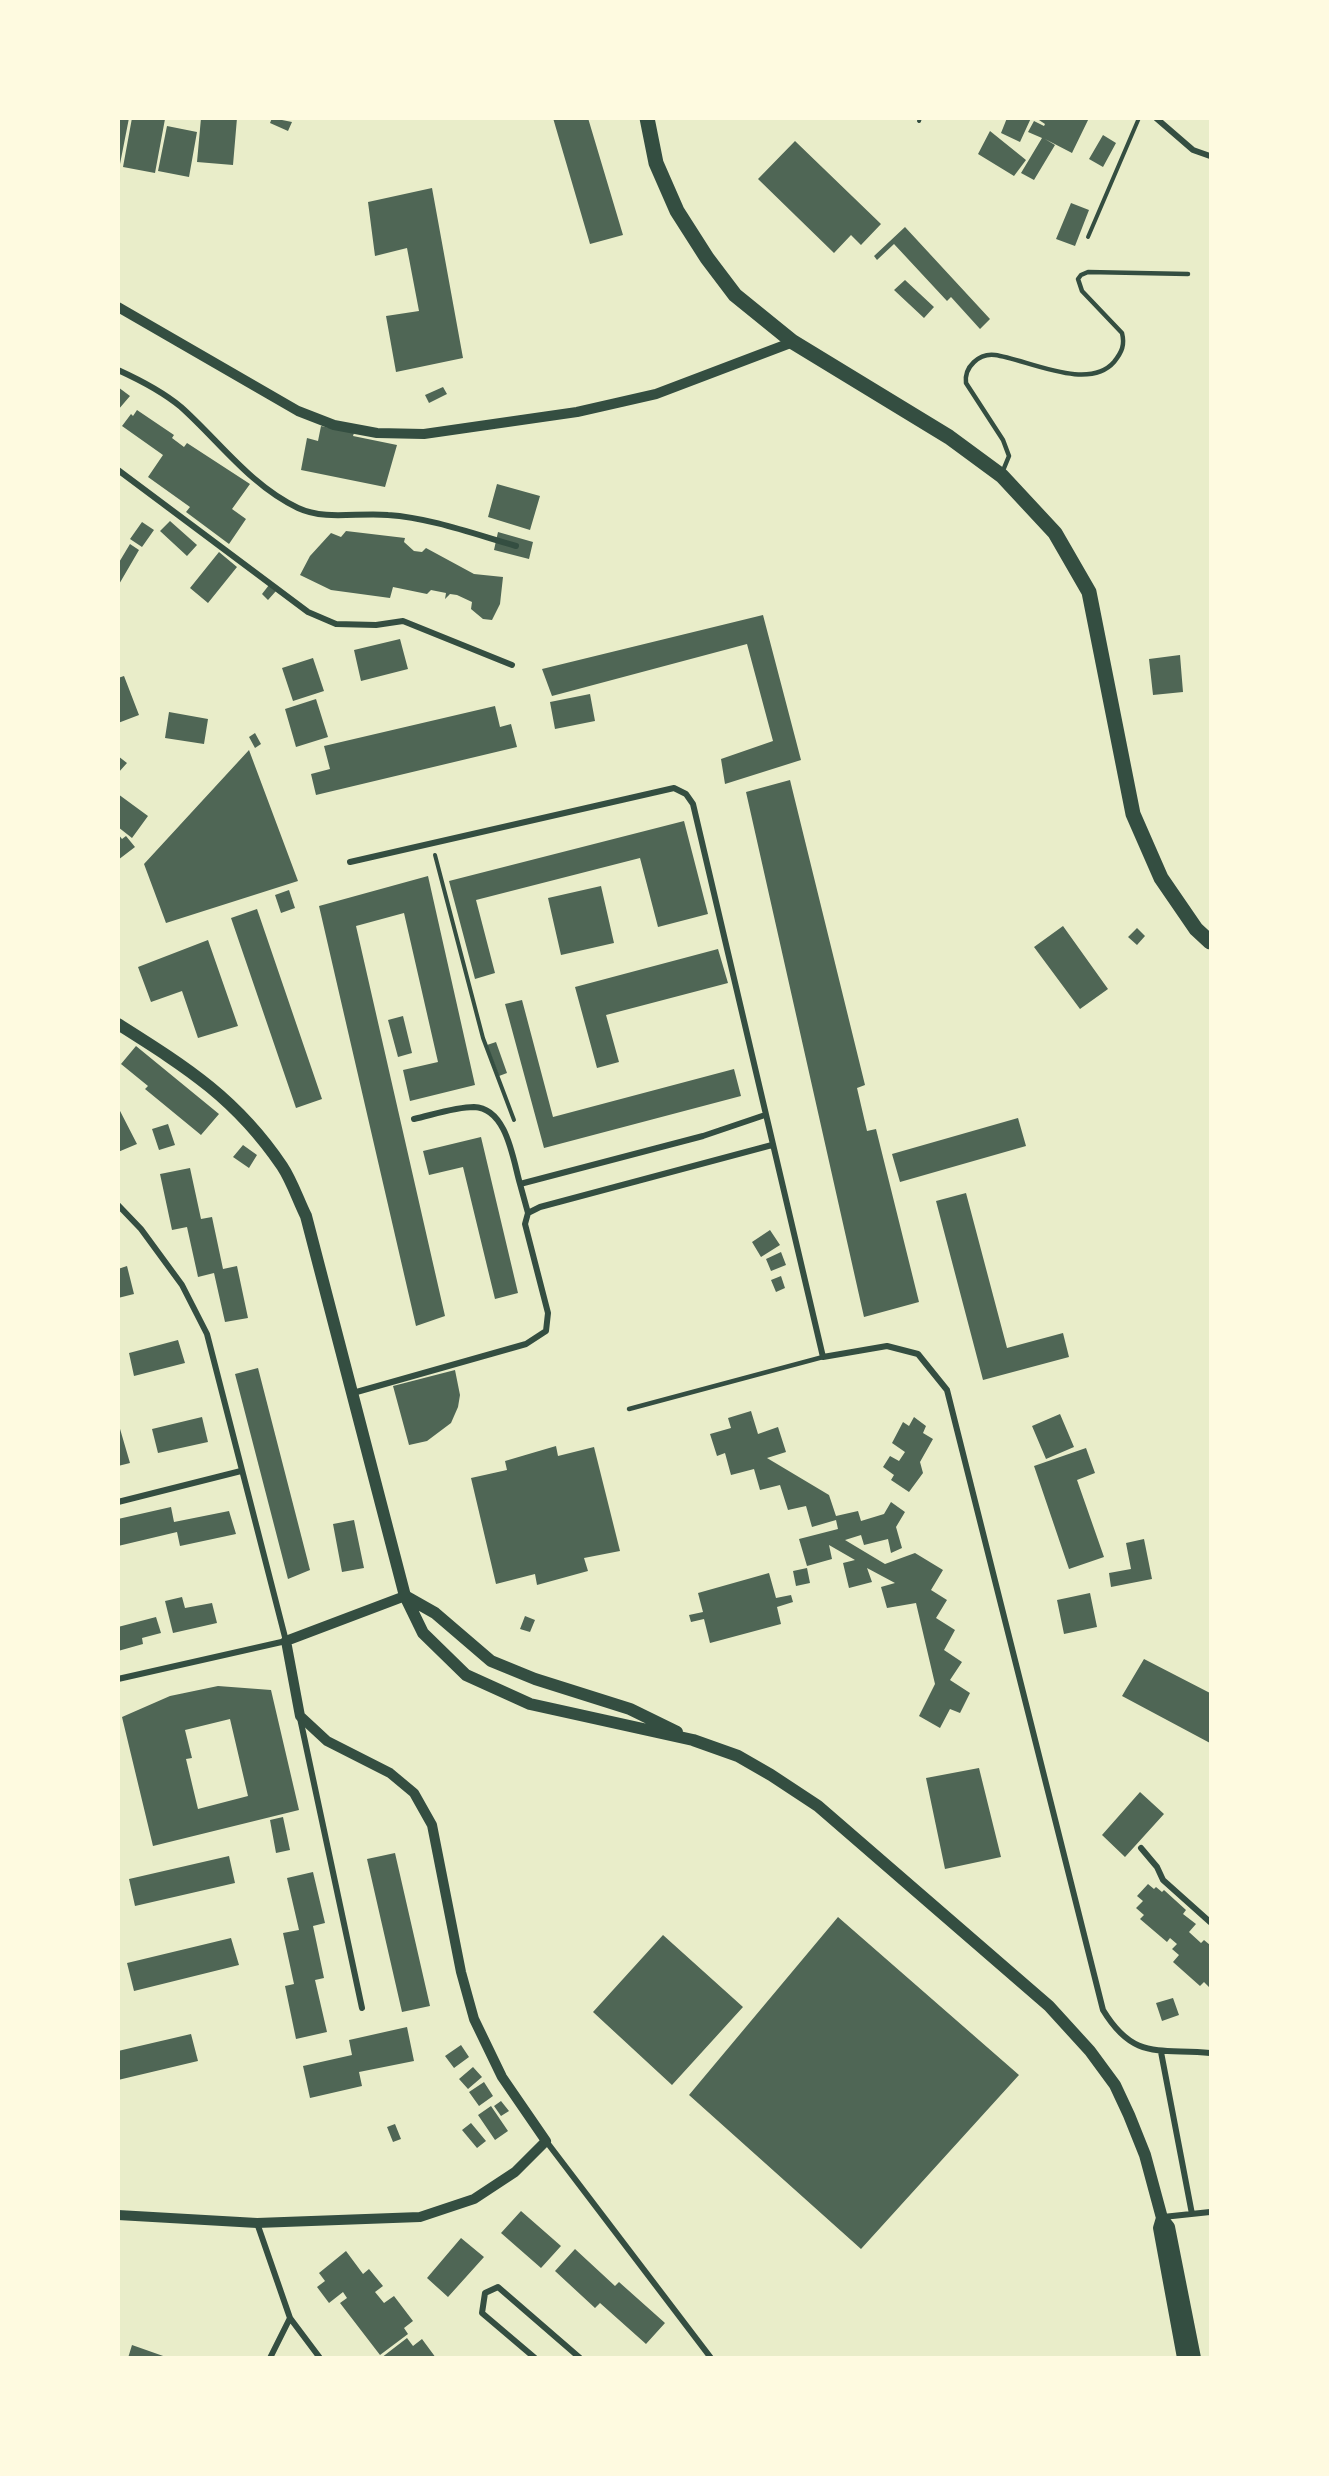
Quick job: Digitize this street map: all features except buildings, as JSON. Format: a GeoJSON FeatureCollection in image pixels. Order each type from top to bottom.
{"type":"FeatureCollection","features":[{"type":"Feature","properties":{"kind":"main road"},"geometry":{"type":"LineString","coordinates":[[647,118],[656,163],[676,211],[735,295],[793,342],[949,437],[1002,476],[1055,533],[1089,592],[1133,814],[1161,878],[1196,929],[1210,942]]}},
{"type":"Feature","properties":{"kind":"main road"},"geometry":{"type":"LineString","coordinates":[[118,1024],[194,1072],[248,1119],[283,1168],[306,1216],[405,1596],[423,1633],[466,1675],[530,1704],[693,1740],[738,1756],[771,1774],[818,1806],[1050,2006],[1090,2051],[1115,2085],[1145,2155],[1162,2218],[1169,2227],[1195,2358]]}},
{"type":"Feature","properties":{"kind":"main road"},"geometry":{"type":"LineString","coordinates":[[405,1596],[435,1613],[491,1661],[535,1679],[630,1708],[693,1740]]}},
{"type":"Feature","properties":{"kind":"main road"},"geometry":{"type":"LineString","coordinates":[[1162,2218],[1159,2228],[1183,2358]]}},
{"type":"Feature","properties":{"kind":"street"},"geometry":{"type":"LineString","coordinates":[[1156,118],[1192,150],[1210,156]]}},
{"type":"Feature","properties":{"kind":"street"},"geometry":{"type":"LineString","coordinates":[[118,307],[298,411],[334,425],[376,433],[424,434],[576,412],[656,394],[793,342]]}},
{"type":"Feature","properties":{"kind":"street"},"geometry":{"type":"LineString","coordinates":[[118,370],[138,379],[179,406],[244,469],[274,494],[299,509],[325,515],[386,515],[426,520],[516,546]]}},
{"type":"Feature","properties":{"kind":"street"},"geometry":{"type":"LineString","coordinates":[[118,470],[308,612],[336,624],[403,621],[512,665]]}},
{"type":"Feature","properties":{"kind":"street"},"geometry":{"type":"LineString","coordinates":[[350,862],[674,788],[686,794],[693,804],[824,1357],[887,1346],[918,1354],[947,1390],[1103,2010],[1114,2029],[1134,2045],[1161,2052],[1210,2053]]}},
{"type":"Feature","properties":{"kind":"street"},"geometry":{"type":"LineString","coordinates":[[352,1393],[526,1344],[546,1331],[548,1314],[525,1224],[528,1213],[504,1131],[496,1118],[485,1110],[474,1107],[414,1119]]}},
{"type":"Feature","properties":{"kind":"street"},"geometry":{"type":"LineString","coordinates":[[520,1184],[704,1136],[765,1115]]}},
{"type":"Feature","properties":{"kind":"street"},"geometry":{"type":"LineString","coordinates":[[528,1213],[540,1207],[772,1145]]}},
{"type":"Feature","properties":{"kind":"street"},"geometry":{"type":"LineString","coordinates":[[118,1205],[141,1229],[183,1285],[207,1334],[286,1641],[362,2008]]}},
{"type":"Feature","properties":{"kind":"street"},"geometry":{"type":"LineString","coordinates":[[118,1502],[241,1471]]}},
{"type":"Feature","properties":{"kind":"street"},"geometry":{"type":"LineString","coordinates":[[118,1679],[286,1641],[405,1596]]}},
{"type":"Feature","properties":{"kind":"street"},"geometry":{"type":"LineString","coordinates":[[300,1716],[327,1741],[390,1773],[414,1793],[432,1825],[461,1972],[474,2019],[502,2077],[546,2141],[711,2358]]}},
{"type":"Feature","properties":{"kind":"street"},"geometry":{"type":"LineString","coordinates":[[1141,1848],[1163,1880],[1210,1922]]}},
{"type":"Feature","properties":{"kind":"street"},"geometry":{"type":"LineString","coordinates":[[1161,2052],[1192,2214]]}},
{"type":"Feature","properties":{"kind":"street"},"geometry":{"type":"LineString","coordinates":[[118,2215],[257,2223],[420,2217],[474,2199],[515,2172],[546,2141]]}},
{"type":"Feature","properties":{"kind":"street"},"geometry":{"type":"LineString","coordinates":[[1162,2218],[1210,2212]]}},
{"type":"Feature","properties":{"kind":"street"},"geometry":{"type":"LineString","coordinates":[[257,2223],[290,2318],[320,2358]]}},
{"type":"Feature","properties":{"kind":"street"},"geometry":{"type":"LineString","coordinates":[[535,2358],[482,2313],[485,2293],[498,2287],[579,2358]]}},
{"type":"Feature","properties":{"kind":"street"},"geometry":{"type":"LineString","coordinates":[[270,2358],[290,2318]]}},
{"type":"Feature","properties":{"kind":"lane"},"geometry":{"type":"LineString","coordinates":[[1002,476],[1009,456],[1003,440],[966,383],[968,368],[983,356],[995,355],[1063,372],[1096,374],[1104,371],[1119,356],[1124,341],[1122,333],[1082,291],[1078,279],[1081,275],[1088,272],[1188,274]]}},
{"type":"Feature","properties":{"kind":"lane"},"geometry":{"type":"LineString","coordinates":[[629,1409],[824,1357]]}},
{"type":"Feature","properties":{"kind":"path"},"geometry":{"type":"LineString","coordinates":[[1088,237],[1139,118]]}},
{"type":"Feature","properties":{"kind":"path"},"geometry":{"type":"LineString","coordinates":[[432,843],[483,1038],[515,1121],[504,1131]]}}]}
